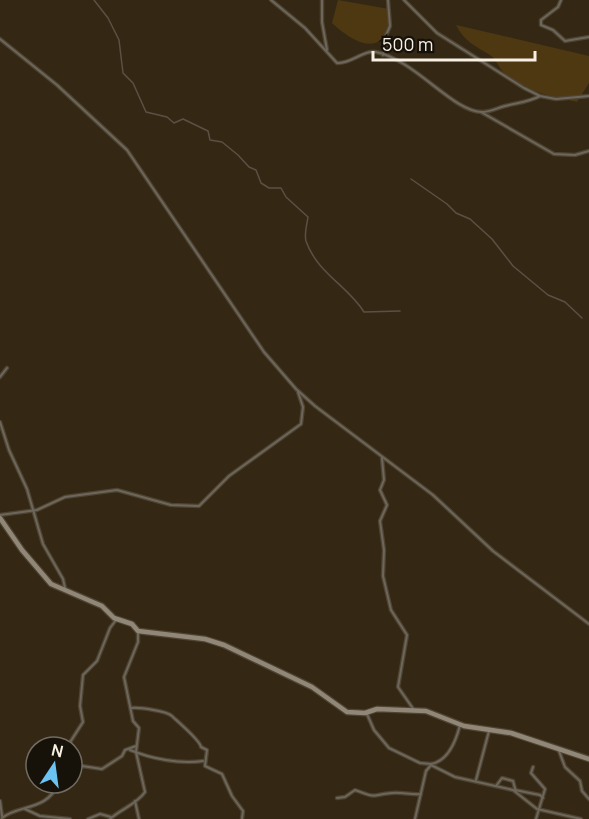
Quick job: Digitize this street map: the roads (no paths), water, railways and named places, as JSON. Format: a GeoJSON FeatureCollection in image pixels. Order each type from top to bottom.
{"type":"FeatureCollection","features":[{"type":"Feature","properties":{"kind":"street"},"geometry":{"type":"LineString","coordinates":[[271,0],[305,28],[334,61],[342,63],[371,52],[383,55],[415,70],[456,104],[481,112],[554,154],[576,155],[589,151]]}},
{"type":"Feature","properties":{"kind":"street"},"geometry":{"type":"LineString","coordinates":[[322,0],[322,22],[328,53]]}},
{"type":"Feature","properties":{"kind":"street"},"geometry":{"type":"LineString","coordinates":[[383,55],[386,46],[384,41],[390,26],[388,0]]}},
{"type":"Feature","properties":{"kind":"street"},"geometry":{"type":"LineString","coordinates":[[405,0],[437,33],[507,79],[540,96],[565,99],[589,96]]}},
{"type":"Feature","properties":{"kind":"street"},"geometry":{"type":"LineString","coordinates":[[561,0],[558,7],[542,20],[541,24],[565,41],[589,37]]}},
{"type":"Feature","properties":{"kind":"street"},"geometry":{"type":"LineString","coordinates":[[0,39],[57,85],[128,150],[264,352],[296,389],[433,495],[493,550],[589,624]]}},
{"type":"Feature","properties":{"kind":"street"},"geometry":{"type":"LineString","coordinates":[[481,112],[540,96]]}},
{"type":"Feature","properties":{"kind":"street"},"geometry":{"type":"LineString","coordinates":[[0,377],[7,368]]}},
{"type":"Feature","properties":{"kind":"street"},"geometry":{"type":"LineString","coordinates":[[296,389],[303,406],[301,424],[229,476],[199,506],[171,505],[117,490],[60,499],[33,510],[0,517],[22,550],[48,581],[102,606],[116,620],[132,624],[138,631],[216,642],[312,687],[345,712],[365,713],[377,709],[414,710],[438,714],[460,725],[511,733],[589,759]]}},
{"type":"Feature","properties":{"kind":"street"},"geometry":{"type":"LineString","coordinates":[[0,422],[33,510],[43,544],[65,582],[64,590]]}},
{"type":"Feature","properties":{"kind":"street"},"geometry":{"type":"LineString","coordinates":[[382,457],[384,480],[380,490],[387,505],[380,521],[384,550],[383,576],[391,610],[407,635],[398,687],[414,710]]}},
{"type":"Feature","properties":{"kind":"street"},"geometry":{"type":"LineString","coordinates":[[75,735],[83,722],[81,705],[83,675],[97,661],[110,628],[116,620]]}},
{"type":"Feature","properties":{"kind":"street"},"geometry":{"type":"LineString","coordinates":[[88,819],[100,814],[111,818],[126,809],[134,800],[141,798],[145,792],[136,752],[139,728],[133,721],[124,677],[137,646],[138,631]]}},
{"type":"Feature","properties":{"kind":"street"},"geometry":{"type":"LineString","coordinates":[[131,708],[146,708],[171,715],[175,722],[206,749],[204,761],[207,767],[222,774],[232,796],[243,811],[242,819]]}},
{"type":"Feature","properties":{"kind":"street"},"geometry":{"type":"LineString","coordinates":[[365,713],[370,716],[374,730],[389,748],[420,763],[443,769],[456,777],[540,795],[543,798]]}},
{"type":"Feature","properties":{"kind":"street"},"geometry":{"type":"LineString","coordinates":[[430,765],[440,763],[446,758],[460,725]]}},
{"type":"Feature","properties":{"kind":"street"},"geometry":{"type":"LineString","coordinates":[[476,780],[489,731]]}},
{"type":"Feature","properties":{"kind":"street"},"geometry":{"type":"LineString","coordinates":[[130,750],[136,746]]}},
{"type":"Feature","properties":{"kind":"street"},"geometry":{"type":"LineString","coordinates":[[556,747],[566,768],[580,781],[582,792],[589,799]]}},
{"type":"Feature","properties":{"kind":"street"},"geometry":{"type":"LineString","coordinates":[[84,766],[102,769],[122,756],[124,750],[174,761],[204,761]]}},
{"type":"Feature","properties":{"kind":"street"},"geometry":{"type":"LineString","coordinates":[[415,819],[430,765]]}},
{"type":"Feature","properties":{"kind":"street"},"geometry":{"type":"LineString","coordinates":[[533,767],[531,773],[545,788],[536,819]]}},
{"type":"Feature","properties":{"kind":"street"},"geometry":{"type":"LineString","coordinates":[[496,786],[502,778],[513,780],[515,791],[539,810],[581,819]]}},
{"type":"Feature","properties":{"kind":"street"},"geometry":{"type":"LineString","coordinates":[[337,798],[345,797],[355,789],[373,797],[392,793],[406,796],[421,794]]}},
{"type":"Feature","properties":{"kind":"street"},"geometry":{"type":"LineString","coordinates":[[2,818],[9,813],[25,809],[50,795]]}},
{"type":"Feature","properties":{"kind":"street"},"geometry":{"type":"LineString","coordinates":[[134,800],[139,819]]}},
{"type":"Feature","properties":{"kind":"street"},"geometry":{"type":"LineString","coordinates":[[0,801],[2,818]]}},
{"type":"Feature","properties":{"kind":"street"},"geometry":{"type":"LineString","coordinates":[[1,806],[9,813]]}},
{"type":"Feature","properties":{"kind":"street"},"geometry":{"type":"LineString","coordinates":[[25,809],[40,816],[70,819]]}},
{"type":"Feature","properties":{"kind":"waterway"},"geometry":{"type":"LineString","coordinates":[[94,0],[108,18],[119,40],[123,73],[133,83],[146,112],[167,117],[174,123],[183,119],[208,131],[210,140],[222,142],[249,167],[256,170],[261,183],[269,188],[281,188],[286,197],[308,217],[306,241],[317,262],[350,294],[364,312],[400,311]]}},
{"type":"Feature","properties":{"kind":"waterway"},"geometry":{"type":"LineString","coordinates":[[411,179],[456,213],[470,219],[492,239],[513,266],[548,295],[565,302],[582,318]]}}]}
